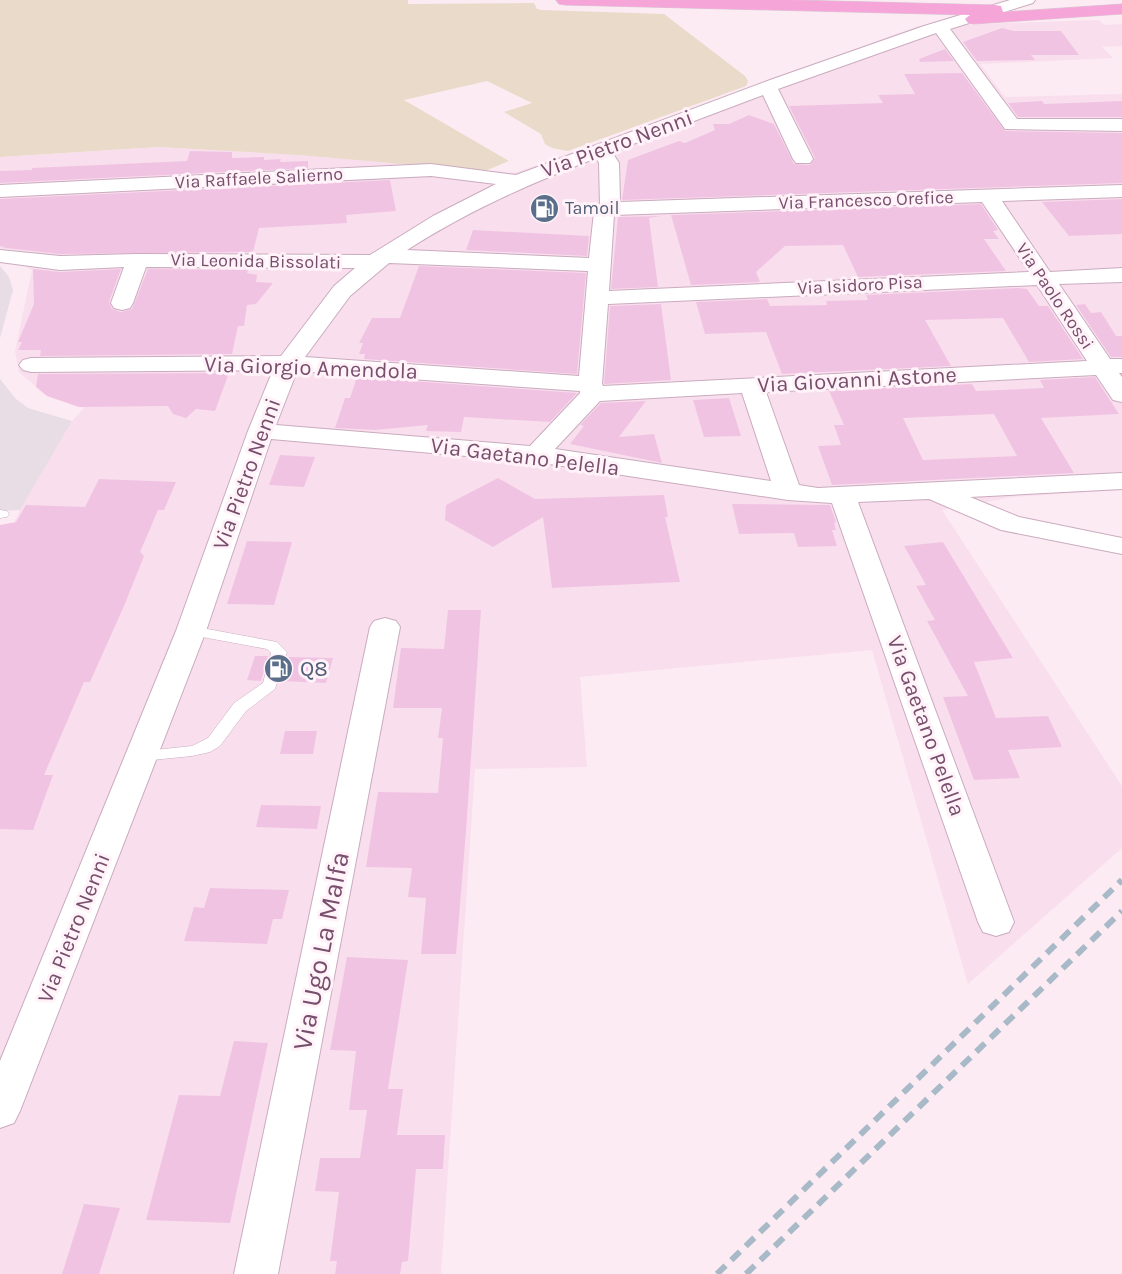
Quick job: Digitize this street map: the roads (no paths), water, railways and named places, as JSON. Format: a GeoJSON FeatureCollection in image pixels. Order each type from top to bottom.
{"type":"FeatureCollection","features":[{"type":"Feature","properties":{"kind":"highway"},"geometry":{"type":"LineString","coordinates":[[565,0],[995,10]]}},
{"type":"Feature","properties":{"kind":"highway"},"geometry":{"type":"LineString","coordinates":[[1057,0],[1088,9],[1120,10]]}},
{"type":"Feature","properties":{"kind":"highway"},"geometry":{"type":"LineString","coordinates":[[894,8],[924,18],[935,28]]}},
{"type":"Feature","properties":{"kind":"highway"},"geometry":{"type":"LineString","coordinates":[[965,19],[1120,10]]}},
{"type":"Feature","properties":{"kind":"street","name":"Via Pietro Nenni"},"geometry":{"type":"LineString","coordinates":[[0,1111],[192,631],[261,431],[288,363],[342,291],[381,259],[468,204],[518,181],[768,87],[935,28],[1027,0]]}},
{"type":"Feature","properties":{"kind":"street"},"geometry":{"type":"LineString","coordinates":[[935,28],[1012,124],[1122,125]]}},
{"type":"Feature","properties":{"kind":"street"},"geometry":{"type":"LineString","coordinates":[[768,87],[803,159]]}},
{"type":"Feature","properties":{"kind":"street"},"geometry":{"type":"LineString","coordinates":[[536,454],[591,389],[604,212],[610,209],[609,163],[602,151]]}},
{"type":"Feature","properties":{"kind":"street","name":"Via Raffaele Salierno"},"geometry":{"type":"LineString","coordinates":[[0,191],[431,170],[518,181]]}},
{"type":"Feature","properties":{"kind":"street","name":"Via Francesco Orefice"},"geometry":{"type":"LineString","coordinates":[[610,209],[1122,191]]}},
{"type":"Feature","properties":{"kind":"street","name":"Via Paolo Rossi"},"geometry":{"type":"LineString","coordinates":[[988,196],[1040,277],[1113,367],[1122,395]]}},
{"type":"Feature","properties":{"kind":"street","name":"Via Leonida Bissolati"},"geometry":{"type":"LineString","coordinates":[[0,256],[60,263],[137,260],[381,259],[600,265]]}},
{"type":"Feature","properties":{"kind":"street","name":"Via Leonida Bissolati"},"geometry":{"type":"LineString","coordinates":[[122,303],[137,260]]}},
{"type":"Feature","properties":{"kind":"street","name":"Via Isidoro Pisa"},"geometry":{"type":"LineString","coordinates":[[597,298],[1122,275]]}},
{"type":"Feature","properties":{"kind":"street","name":"Via Giorgio Amendola"},"geometry":{"type":"LineString","coordinates":[[31,364],[288,363],[591,389]]}},
{"type":"Feature","properties":{"kind":"street","name":"Via Giovanni Astone"},"geometry":{"type":"LineString","coordinates":[[591,389],[751,386],[1113,367]]}},
{"type":"Feature","properties":{"kind":"street"},"geometry":{"type":"LineString","coordinates":[[751,386],[788,492]]}},
{"type":"Feature","properties":{"kind":"street","name":"Via Gaetano Pelella"},"geometry":{"type":"LineString","coordinates":[[261,431],[536,454],[818,496],[1122,482]]}},
{"type":"Feature","properties":{"kind":"street"},"geometry":{"type":"LineString","coordinates":[[936,491],[1011,524],[1122,546]]}},
{"type":"Feature","properties":{"kind":"street","name":"Via Gaetano Pelella"},"geometry":{"type":"LineString","coordinates":[[842,495],[996,922]]}},
{"type":"Feature","properties":{"kind":"street","name":"Via Ugo La Malfa"},"geometry":{"type":"LineString","coordinates":[[256,1274],[385,627]]}},
{"type":"Feature","properties":{"kind":"lane"},"geometry":{"type":"LineString","coordinates":[[142,756],[204,748],[221,735],[240,707],[270,685],[279,652],[272,645],[192,631]]}},
{"type":"Feature","properties":{"kind":"railway"},"geometry":{"type":"LineString","coordinates":[[717,1274],[1122,880]]}},
{"type":"Feature","properties":{"kind":"railway"},"geometry":{"type":"LineString","coordinates":[[746,1274],[1122,911]]}},
{"type":"Feature","properties":{"kind":"place","name":"Tamoil"},"geometry":{"type":"Point","coordinates":[544,208]}},
{"type":"Feature","properties":{"kind":"place","name":"Q8"},"geometry":{"type":"Point","coordinates":[279,669]}}]}
